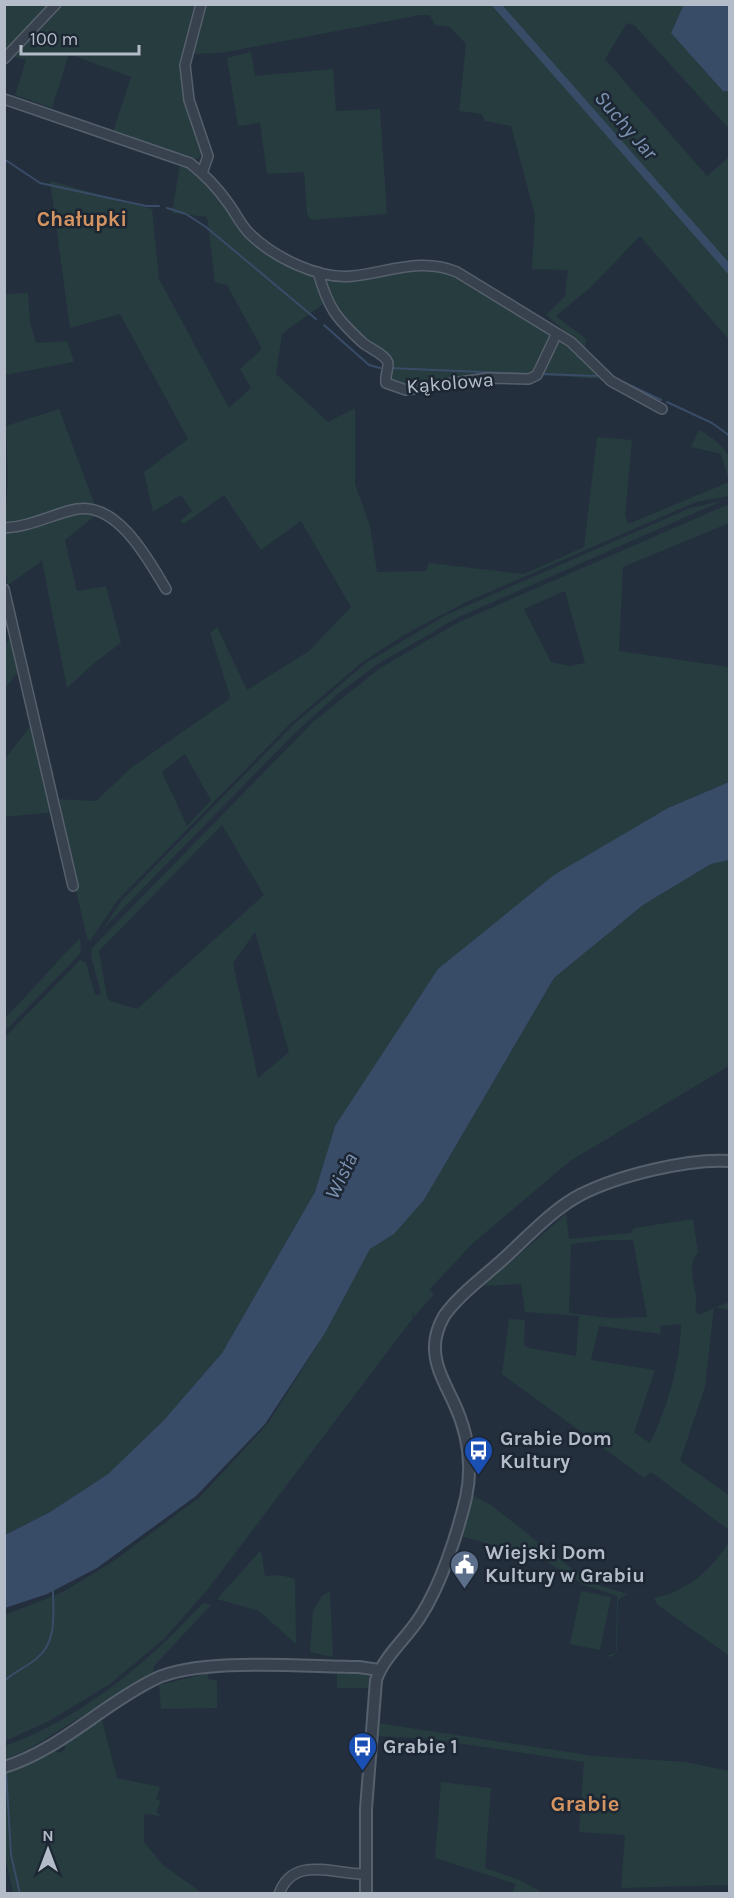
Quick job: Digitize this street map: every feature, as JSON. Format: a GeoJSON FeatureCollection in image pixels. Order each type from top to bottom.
{"type":"FeatureCollection","features":[{"type":"Feature","properties":{"kind":"street"},"geometry":{"type":"LineString","coordinates":[[4,59],[56,4]]}},
{"type":"Feature","properties":{"kind":"street"},"geometry":{"type":"LineString","coordinates":[[201,4],[185,71],[189,100],[208,156],[202,172]]}},
{"type":"Feature","properties":{"kind":"street"},"geometry":{"type":"LineString","coordinates":[[4,99],[190,163],[216,187],[248,233],[276,253],[318,272],[353,276],[423,265],[443,266],[457,272],[571,342],[611,381],[662,409]]}},
{"type":"Feature","properties":{"kind":"street","name":"Kąkolowa"},"geometry":{"type":"LineString","coordinates":[[318,272],[333,312],[365,345],[386,359],[388,364],[386,382],[406,390],[488,378],[529,379],[537,375],[556,334]]}},
{"type":"Feature","properties":{"kind":"street"},"geometry":{"type":"LineString","coordinates":[[4,528],[17,527],[87,508],[110,518],[130,535],[166,590]]}},
{"type":"Feature","properties":{"kind":"street"},"geometry":{"type":"LineString","coordinates":[[4,589],[73,886]]}},
{"type":"Feature","properties":{"kind":"street"},"geometry":{"type":"LineString","coordinates":[[366,1893],[364,1874],[370,1729],[375,1685],[379,1670],[415,1625],[429,1602],[468,1488],[470,1462],[465,1434],[435,1353],[438,1329],[445,1315],[555,1213],[579,1196],[611,1183],[679,1164],[729,1161]]}},
{"type":"Feature","properties":{"kind":"street"},"geometry":{"type":"LineString","coordinates":[[4,1767],[67,1735],[133,1691],[157,1678],[174,1673],[214,1666],[359,1667],[379,1670]]}},
{"type":"Feature","properties":{"kind":"street"},"geometry":{"type":"LineString","coordinates":[[279,1893],[290,1876],[306,1868],[364,1874]]}},
{"type":"Feature","properties":{"kind":"green space"},"geometry":{"type":"Polygon","coordinates":[[[5,5],[53,5],[5,56],[5,5]]]}},
{"type":"Feature","properties":{"kind":"green space"},"geometry":{"type":"Polygon","coordinates":[[[61,5],[198,5],[181,69],[186,108],[205,153],[197,159],[113,132],[131,77],[69,54],[52,108],[15,95],[26,60],[9,56],[61,5]]]}},
{"type":"Feature","properties":{"kind":"green space"},"geometry":{"type":"Polygon","coordinates":[[[204,5],[684,5],[671,33],[723,90],[729,91],[729,129],[635,26],[627,23],[605,59],[707,176],[729,157],[729,340],[640,236],[592,286],[556,316],[586,339],[585,348],[546,315],[565,296],[568,270],[532,269],[535,215],[511,126],[485,121],[482,114],[459,111],[466,44],[450,27],[435,25],[430,15],[420,15],[221,53],[189,54],[204,5]]]}},
{"type":"Feature","properties":{"kind":"green space"},"geometry":{"type":"Polygon","coordinates":[[[251,52],[255,76],[333,69],[336,111],[380,109],[387,214],[311,220],[307,214],[304,172],[267,174],[260,123],[238,126],[227,58],[251,52]]]}},
{"type":"Feature","properties":{"kind":"green space"},"geometry":{"type":"Polygon","coordinates":[[[180,164],[207,183],[241,227],[257,242],[315,277],[323,304],[282,334],[276,374],[328,422],[355,408],[355,484],[370,526],[377,572],[426,571],[429,563],[524,574],[584,547],[597,437],[632,440],[625,516],[628,524],[729,482],[721,454],[691,447],[699,430],[717,442],[730,459],[729,496],[696,502],[464,603],[404,635],[361,663],[290,724],[117,901],[90,941],[87,938],[55,799],[96,801],[131,768],[228,700],[230,696],[210,633],[217,627],[247,690],[309,651],[351,607],[301,521],[261,550],[224,495],[184,524],[180,521],[192,511],[181,495],[153,512],[144,472],[188,439],[120,314],[70,328],[50,181],[152,209],[159,279],[229,408],[251,388],[240,369],[262,349],[227,285],[215,282],[207,217],[172,213],[180,164]],[[185,754],[162,772],[187,826],[211,800],[185,754]]]}},
{"type":"Feature","properties":{"kind":"green space"},"geometry":{"type":"Polygon","coordinates":[[[411,268],[444,270],[551,335],[537,369],[528,376],[411,388],[387,381],[390,364],[340,318],[323,278],[411,268]]]}},
{"type":"Feature","properties":{"kind":"green space"},"geometry":{"type":"Polygon","coordinates":[[[28,293],[30,322],[36,343],[67,341],[74,362],[5,375],[5,294],[28,293]]]}},
{"type":"Feature","properties":{"kind":"green space"},"geometry":{"type":"Polygon","coordinates":[[[556,341],[564,341],[602,379],[540,375],[556,341]]]}},
{"type":"Feature","properties":{"kind":"green space"},"geometry":{"type":"Polygon","coordinates":[[[59,409],[96,508],[10,525],[5,523],[8,478],[6,426],[59,409]]]}},
{"type":"Feature","properties":{"kind":"green space"},"geometry":{"type":"Polygon","coordinates":[[[722,501],[457,618],[378,664],[339,693],[295,733],[104,928],[121,901],[294,724],[366,663],[446,615],[690,508],[722,501]]]}},
{"type":"Feature","properties":{"kind":"green space"},"geometry":{"type":"Polygon","coordinates":[[[729,504],[729,523],[623,567],[619,651],[729,667],[729,782],[668,808],[335,1126],[315,1192],[222,1353],[164,1420],[108,1474],[50,1512],[5,1535],[5,1037],[80,960],[86,963],[95,995],[101,994],[91,956],[92,948],[313,722],[380,668],[459,622],[729,504]],[[565,591],[524,609],[551,662],[570,666],[585,663],[565,591]],[[222,825],[99,951],[107,997],[110,1001],[137,1009],[264,895],[222,825]],[[255,932],[233,963],[258,1078],[289,1052],[255,932]]]}},
{"type":"Feature","properties":{"kind":"green space"},"geometry":{"type":"Polygon","coordinates":[[[86,512],[95,516],[65,540],[77,591],[106,586],[121,643],[94,663],[67,688],[42,561],[8,585],[5,533],[86,512]]]}},
{"type":"Feature","properties":{"kind":"green space"},"geometry":{"type":"Polygon","coordinates":[[[13,635],[21,669],[5,688],[5,645],[13,635]]]}},
{"type":"Feature","properties":{"kind":"green space"},"geometry":{"type":"Polygon","coordinates":[[[34,721],[54,812],[5,817],[4,760],[34,721]]]}},
{"type":"Feature","properties":{"kind":"green space"},"geometry":{"type":"Polygon","coordinates":[[[729,860],[729,1066],[570,1161],[472,1244],[429,1290],[434,1294],[414,1317],[412,1311],[413,1318],[208,1589],[164,1639],[110,1684],[49,1721],[5,1741],[5,1615],[63,1592],[112,1562],[200,1497],[269,1422],[325,1333],[370,1249],[394,1234],[424,1200],[554,978],[643,905],[711,864],[729,860]]]}},
{"type":"Feature","properties":{"kind":"green space"},"geometry":{"type":"Polygon","coordinates":[[[80,938],[81,953],[5,1031],[5,1018],[80,938]]]}},
{"type":"Feature","properties":{"kind":"green space"},"geometry":{"type":"Polygon","coordinates":[[[566,1214],[569,1239],[631,1233],[634,1228],[693,1219],[698,1253],[692,1266],[696,1296],[695,1310],[698,1315],[714,1308],[705,1387],[680,1461],[729,1495],[729,1530],[651,1472],[644,1478],[502,1374],[509,1319],[525,1320],[524,1345],[528,1348],[576,1356],[579,1316],[525,1312],[521,1284],[483,1286],[566,1214]],[[605,1240],[571,1244],[569,1313],[609,1318],[647,1317],[633,1240],[605,1240]],[[681,1324],[660,1326],[661,1334],[599,1326],[591,1360],[655,1370],[634,1432],[650,1443],[672,1385],[681,1324]]]}},
{"type":"Feature","properties":{"kind":"green space"},"geometry":{"type":"Polygon","coordinates":[[[729,1302],[729,1310],[716,1307],[729,1302]]]}},
{"type":"Feature","properties":{"kind":"green space"},"geometry":{"type":"Polygon","coordinates":[[[474,1496],[491,1505],[589,1582],[627,1594],[618,1600],[616,1653],[617,1596],[584,1585],[544,1560],[461,1536],[474,1496]]]}},
{"type":"Feature","properties":{"kind":"green space"},"geometry":{"type":"Polygon","coordinates":[[[729,1542],[729,1656],[658,1605],[654,1599],[692,1582],[713,1564],[729,1542]]]}},
{"type":"Feature","properties":{"kind":"green space"},"geometry":{"type":"Polygon","coordinates":[[[261,1550],[265,1576],[280,1575],[295,1579],[296,1644],[259,1611],[217,1599],[261,1550]]]}},
{"type":"Feature","properties":{"kind":"green space"},"geometry":{"type":"Polygon","coordinates":[[[330,1591],[333,1657],[310,1652],[313,1611],[322,1596],[330,1591]]]}},
{"type":"Feature","properties":{"kind":"green space"},"geometry":{"type":"Polygon","coordinates":[[[581,1591],[611,1597],[600,1650],[570,1644],[581,1591]]]}},
{"type":"Feature","properties":{"kind":"green space"},"geometry":{"type":"Polygon","coordinates":[[[203,1603],[211,1605],[154,1666],[153,1672],[31,1748],[5,1759],[5,1746],[61,1720],[112,1686],[159,1647],[203,1603]]]}},
{"type":"Feature","properties":{"kind":"green space"},"geometry":{"type":"Polygon","coordinates":[[[337,1672],[364,1673],[370,1679],[370,1688],[337,1688],[337,1672]]]}},
{"type":"Feature","properties":{"kind":"green space"},"geometry":{"type":"Polygon","coordinates":[[[208,1673],[208,1679],[217,1681],[217,1708],[161,1709],[159,1685],[208,1673]]]}},
{"type":"Feature","properties":{"kind":"green space"},"geometry":{"type":"Polygon","coordinates":[[[102,1720],[117,1778],[160,1787],[156,1799],[161,1801],[156,1812],[161,1816],[144,1814],[144,1842],[163,1865],[202,1893],[13,1893],[5,1856],[4,1773],[52,1749],[58,1753],[65,1750],[65,1742],[102,1720]]]}},
{"type":"Feature","properties":{"kind":"green space"},"geometry":{"type":"Polygon","coordinates":[[[378,1723],[594,1756],[686,1762],[729,1771],[729,1885],[621,1888],[625,1835],[579,1832],[584,1762],[430,1739],[377,1736],[378,1723]]]}},
{"type":"Feature","properties":{"kind":"green space"},"geometry":{"type":"Polygon","coordinates":[[[441,1782],[491,1788],[485,1868],[522,1881],[541,1892],[512,1893],[516,1884],[435,1858],[441,1782]]]}},
{"type":"Feature","properties":{"kind":"water"},"geometry":{"type":"Polygon","coordinates":[[[684,4],[729,5],[729,91],[723,91],[671,33],[684,4]]]}},
{"type":"Feature","properties":{"kind":"water","name":"Wisła"},"geometry":{"type":"Polygon","coordinates":[[[729,782],[729,860],[711,864],[643,905],[554,978],[424,1200],[394,1234],[370,1249],[325,1333],[265,1424],[196,1496],[97,1568],[47,1594],[5,1608],[5,1535],[50,1512],[108,1474],[164,1420],[222,1353],[315,1192],[335,1126],[438,969],[554,875],[668,808],[729,782]]]}},
{"type":"Feature","properties":{"kind":"waterway","name":"Suchy Jar"},"geometry":{"type":"LineString","coordinates":[[496,4],[730,270]]}},
{"type":"Feature","properties":{"kind":"waterway"},"geometry":{"type":"LineString","coordinates":[[4,159],[40,183],[146,206],[159,206]]}},
{"type":"Feature","properties":{"kind":"waterway"},"geometry":{"type":"LineString","coordinates":[[167,208],[186,214],[206,227],[316,319]]}},
{"type":"Feature","properties":{"kind":"waterway"},"geometry":{"type":"LineString","coordinates":[[324,325],[369,365],[380,368]]}},
{"type":"Feature","properties":{"kind":"waterway"},"geometry":{"type":"LineString","coordinates":[[389,368],[530,374]]}},
{"type":"Feature","properties":{"kind":"waterway"},"geometry":{"type":"LineString","coordinates":[[543,374],[596,376]]}},
{"type":"Feature","properties":{"kind":"waterway"},"geometry":{"type":"LineString","coordinates":[[613,377],[661,400]]}},
{"type":"Feature","properties":{"kind":"waterway"},"geometry":{"type":"LineString","coordinates":[[667,402],[712,423],[730,436]]}},
{"type":"Feature","properties":{"kind":"waterway"},"geometry":{"type":"LineString","coordinates":[[4,1681],[36,1659],[48,1644],[53,1627],[53,1589]]}},
{"type":"Feature","properties":{"kind":"waterway"},"geometry":{"type":"LineString","coordinates":[[6,1770],[11,1855],[20,1894]]}},
{"type":"Feature","properties":{"kind":"place","name":"Grabie Dom Kultury"},"geometry":{"type":"Point","coordinates":[479,1476]}},
{"type":"Feature","properties":{"kind":"place","name":"Wiejski Dom Kultury w Grabiu"},"geometry":{"type":"Point","coordinates":[464,1590]}},
{"type":"Feature","properties":{"kind":"place","name":"Grabie 1"},"geometry":{"type":"Point","coordinates":[362,1772]}},
{"type":"Feature","properties":{"kind":"district","name":"Chałupki"},"geometry":{"type":"Point","coordinates":[82,219]}},
{"type":"Feature","properties":{"kind":"district","name":"Grabie"},"geometry":{"type":"Point","coordinates":[585,1804]}}]}
